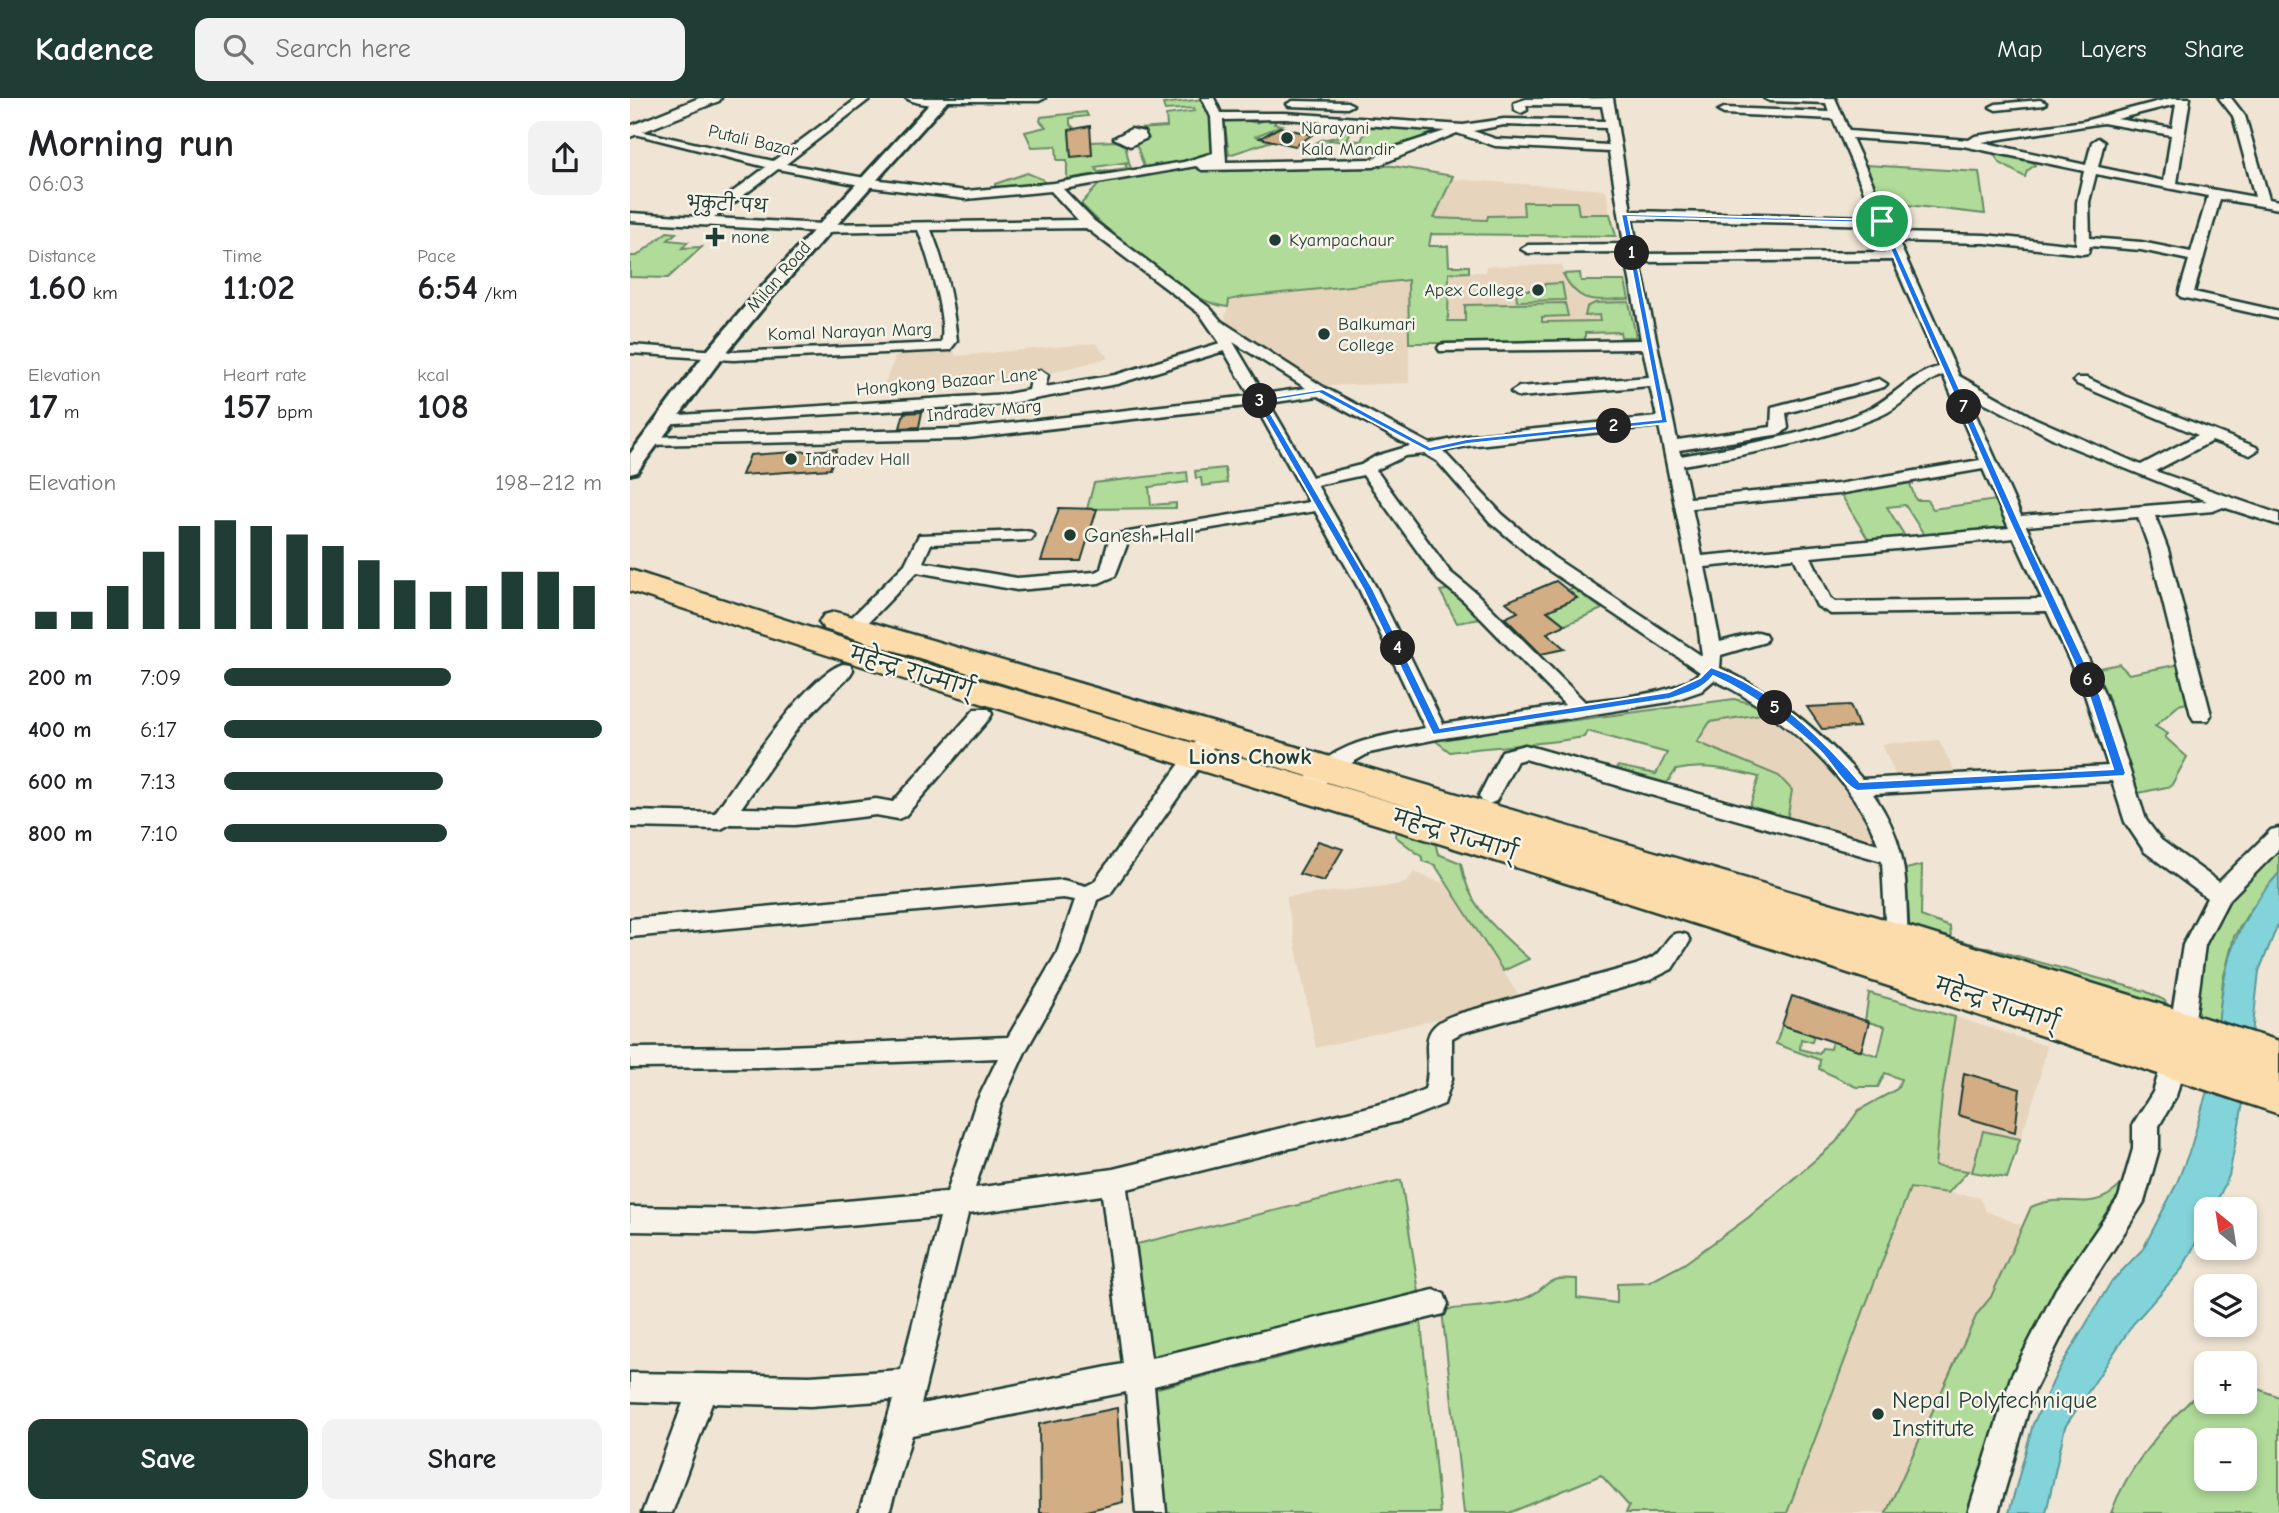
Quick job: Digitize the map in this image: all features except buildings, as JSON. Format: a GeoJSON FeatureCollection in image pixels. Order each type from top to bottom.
{"type":"FeatureCollection","features":[{"type":"Feature","properties":{"kind":"highway","name":"महेन्द्र राज्मार्ग्"},"geometry":{"type":"LineString","coordinates":[[630,561],[853,627],[1204,745],[2187,1046]]}},
{"type":"Feature","properties":{"kind":"highway","name":"महेन्द्र राज्मार्ग्"},"geometry":{"type":"LineString","coordinates":[[630,580],[858,655],[1204,745]]}},
{"type":"Feature","properties":{"kind":"highway","name":"महेन्द्र राज्मार्ग्"},"geometry":{"type":"LineString","coordinates":[[1317,779],[1896,939],[2274,1076]]}},
{"type":"Feature","properties":{"kind":"main road"},"geometry":{"type":"LineString","coordinates":[[632,132],[713,98]]}},
{"type":"Feature","properties":{"kind":"street"},"geometry":{"type":"LineString","coordinates":[[702,221],[865,98]]}},
{"type":"Feature","properties":{"kind":"street"},"geometry":{"type":"LineString","coordinates":[[912,98],[1039,98]]}},
{"type":"Feature","properties":{"kind":"street"},"geometry":{"type":"LineString","coordinates":[[1770,98],[1829,99],[2017,527],[2095,695],[2142,835],[2220,895]]}},
{"type":"Feature","properties":{"kind":"street"},"geometry":{"type":"LineString","coordinates":[[2099,120],[2183,98],[2170,186]]}},
{"type":"Feature","properties":{"kind":"street"},"geometry":{"type":"LineString","coordinates":[[2225,98],[2239,116],[2263,202]]}},
{"type":"Feature","properties":{"kind":"street","name":"Milan Road"},"geometry":{"type":"LineString","coordinates":[[630,468],[714,355],[822,228],[942,100]]}},
{"type":"Feature","properties":{"kind":"street"},"geometry":{"type":"LineString","coordinates":[[1317,779],[1341,758],[1364,747],[1437,732],[1689,690],[1704,681],[1711,661],[1696,562],[1624,215],[1607,101],[1526,102],[1520,103],[1521,110]]}},
{"type":"Feature","properties":{"kind":"street"},"geometry":{"type":"LineString","coordinates":[[1213,107],[1240,103]]}},
{"type":"Feature","properties":{"kind":"street"},"geometry":{"type":"LineString","coordinates":[[1270,103],[1347,105]]}},
{"type":"Feature","properties":{"kind":"street"},"geometry":{"type":"LineString","coordinates":[[1213,107],[1285,117],[1461,129],[1504,122],[1611,125]]}},
{"type":"Feature","properties":{"kind":"street"},"geometry":{"type":"LineString","coordinates":[[1213,107],[1220,160]]}},
{"type":"Feature","properties":{"kind":"street"},"geometry":{"type":"LineString","coordinates":[[1996,107],[2049,111],[2177,132]]}},
{"type":"Feature","properties":{"kind":"street"},"geometry":{"type":"LineString","coordinates":[[1724,111],[1837,116]]}},
{"type":"Feature","properties":{"kind":"street"},"geometry":{"type":"LineString","coordinates":[[1963,142],[2049,111]]}},
{"type":"Feature","properties":{"kind":"street","name":"Putali Bazar"},"geometry":{"type":"LineString","coordinates":[[632,132],[775,165],[864,182],[965,195],[1054,187],[1220,160],[1374,163],[1396,151],[1461,129]]}},
{"type":"Feature","properties":{"kind":"street"},"geometry":{"type":"LineString","coordinates":[[1461,129],[1495,142],[1614,149]]}},
{"type":"Feature","properties":{"kind":"street"},"geometry":{"type":"LineString","coordinates":[[1846,134],[1963,142],[2091,171],[2279,205]]}},
{"type":"Feature","properties":{"kind":"street"},"geometry":{"type":"LineString","coordinates":[[1130,142],[1134,159],[1142,173]]}},
{"type":"Feature","properties":{"kind":"street"},"geometry":{"type":"LineString","coordinates":[[2081,269],[2083,202],[2098,142]]}},
{"type":"Feature","properties":{"kind":"street"},"geometry":{"type":"LineString","coordinates":[[1054,187],[1090,225],[1205,311],[1216,324],[1368,589],[1437,732]]}},
{"type":"Feature","properties":{"kind":"street"},"geometry":{"type":"LineString","coordinates":[[2215,194],[2186,295],[2279,315]]}},
{"type":"Feature","properties":{"kind":"street"},"geometry":{"type":"LineString","coordinates":[[1624,215],[1882,221]]}},
{"type":"Feature","properties":{"kind":"street","name":"भृकुटी पथ"},"geometry":{"type":"LineString","coordinates":[[630,217],[822,228],[1090,225]]}},
{"type":"Feature","properties":{"kind":"street","name":"Komal Narayan Marg"},"geometry":{"type":"LineString","coordinates":[[714,355],[945,347],[950,341],[948,323],[931,243],[923,227]]}},
{"type":"Feature","properties":{"kind":"street"},"geometry":{"type":"LineString","coordinates":[[1890,237],[2141,246],[2196,257]]}},
{"type":"Feature","properties":{"kind":"street"},"geometry":{"type":"LineString","coordinates":[[1528,248],[1632,253],[1898,256]]}},
{"type":"Feature","properties":{"kind":"street"},"geometry":{"type":"LineString","coordinates":[[1216,324],[1320,391],[1443,458],[1496,518],[1547,561],[1711,661],[1827,751],[1873,810],[1893,856],[1896,939]]}},
{"type":"Feature","properties":{"kind":"street"},"geometry":{"type":"LineString","coordinates":[[1445,348],[1649,344]]}},
{"type":"Feature","properties":{"kind":"street","name":"Hongkong Bazaar Lane"},"geometry":{"type":"LineString","coordinates":[[665,421],[1035,395],[1117,379],[1227,345]]}},
{"type":"Feature","properties":{"kind":"street"},"geometry":{"type":"LineString","coordinates":[[630,349],[714,355]]}},
{"type":"Feature","properties":{"kind":"street"},"geometry":{"type":"LineString","coordinates":[[1672,454],[1767,444],[1862,417],[1891,405],[1930,373],[1950,374],[2054,434],[2279,520]]}},
{"type":"Feature","properties":{"kind":"street"},"geometry":{"type":"LineString","coordinates":[[1035,395],[1040,375]]}},
{"type":"Feature","properties":{"kind":"street"},"geometry":{"type":"LineString","coordinates":[[1519,392],[1657,381]]}},
{"type":"Feature","properties":{"kind":"street"},"geometry":{"type":"LineString","coordinates":[[2082,381],[2120,400],[2249,450]]}},
{"type":"Feature","properties":{"kind":"street"},"geometry":{"type":"LineString","coordinates":[[1672,454],[1775,431],[1780,428],[1778,410],[1879,384]]}},
{"type":"Feature","properties":{"kind":"street","name":"Indradev Marg"},"geometry":{"type":"LineString","coordinates":[[649,442],[959,434],[1320,391]]}},
{"type":"Feature","properties":{"kind":"street"},"geometry":{"type":"LineString","coordinates":[[1306,483],[1367,469],[1402,451],[1429,449],[1467,441],[1665,421]]}},
{"type":"Feature","properties":{"kind":"street"},"geometry":{"type":"LineString","coordinates":[[2144,470],[2210,435]]}},
{"type":"Feature","properties":{"kind":"street"},"geometry":{"type":"LineString","coordinates":[[1683,504],[1838,489],[1989,463]]}},
{"type":"Feature","properties":{"kind":"street"},"geometry":{"type":"LineString","coordinates":[[1367,469],[1444,576],[1470,597],[1581,709]]}},
{"type":"Feature","properties":{"kind":"street"},"geometry":{"type":"LineString","coordinates":[[1696,562],[1800,553],[2213,506],[2223,500]]}},
{"type":"Feature","properties":{"kind":"street"},"geometry":{"type":"LineString","coordinates":[[912,566],[1017,584],[1099,577],[1109,572],[1117,542],[1123,538],[1319,505]]}},
{"type":"Feature","properties":{"kind":"street"},"geometry":{"type":"LineString","coordinates":[[2145,512],[2159,550],[2201,715]]}},
{"type":"Feature","properties":{"kind":"street"},"geometry":{"type":"LineString","coordinates":[[853,627],[912,566],[923,541],[928,538],[1026,536]]}},
{"type":"Feature","properties":{"kind":"street"},"geometry":{"type":"LineString","coordinates":[[1800,553],[1823,603],[1831,608],[2052,605]]}},
{"type":"Feature","properties":{"kind":"street"},"geometry":{"type":"LineString","coordinates":[[1711,661],[1758,638]]}},
{"type":"Feature","properties":{"kind":"street"},"geometry":{"type":"LineString","coordinates":[[630,819],[721,821],[807,701],[843,670]]}},
{"type":"Feature","properties":{"kind":"street"},"geometry":{"type":"LineString","coordinates":[[725,816],[795,817],[876,807],[898,811],[982,714]]}},
{"type":"Feature","properties":{"kind":"street"},"geometry":{"type":"LineString","coordinates":[[630,928],[1063,889],[1088,895],[1102,888],[1204,745]]}},
{"type":"Feature","properties":{"kind":"street"},"geometry":{"type":"LineString","coordinates":[[1489,796],[1508,756],[1525,752],[1893,856]]}},
{"type":"Feature","properties":{"kind":"street"},"geometry":{"type":"LineString","coordinates":[[1857,787],[2120,773]]}},
{"type":"Feature","properties":{"kind":"street"},"geometry":{"type":"LineString","coordinates":[[1983,1513],[2021,1387],[2066,1298],[2131,1202],[2146,1149],[2146,1124],[2164,1096],[2187,1046],[2194,945],[2220,895],[2279,836]]}},
{"type":"Feature","properties":{"kind":"street"},"geometry":{"type":"LineString","coordinates":[[874,1513],[912,1384],[957,1203],[988,1105],[1015,1047],[1068,955],[1088,895]]}},
{"type":"Feature","properties":{"kind":"street"},"geometry":{"type":"LineString","coordinates":[[630,1219],[756,1221],[957,1203],[1113,1181],[1423,1103],[1435,1096],[1440,1079],[1440,1033],[1464,1020],[1643,973],[1664,962],[1679,941]]}},
{"type":"Feature","properties":{"kind":"street"},"geometry":{"type":"LineString","coordinates":[[630,1058],[762,1057],[1015,1047]]}},
{"type":"Feature","properties":{"kind":"street"},"geometry":{"type":"LineString","coordinates":[[1113,1181],[1139,1375],[1151,1513]]}},
{"type":"Feature","properties":{"kind":"street"},"geometry":{"type":"LineString","coordinates":[[900,1423],[1139,1375],[1434,1304]]}},
{"type":"Feature","properties":{"kind":"street"},"geometry":{"type":"LineString","coordinates":[[630,1387],[810,1391],[912,1384]]}},
{"type":"Feature","properties":{"kind":"street"},"geometry":{"type":"LineString","coordinates":[[657,1513],[702,1390]]}},
{"type":"Feature","properties":{"kind":"shaded area"},"geometry":{"type":"Polygon","coordinates":[[[1452,179],[1606,190],[1610,214],[1489,216],[1487,220],[1433,218],[1452,179]]]}},
{"type":"Feature","properties":{"kind":"shaded area","name":"Apex College"},"geometry":{"type":"Polygon","coordinates":[[[1562,265],[1563,274],[1580,273],[1581,281],[1625,281],[1633,320],[1448,325],[1449,272],[1486,272],[1486,266],[1562,265]]]}},
{"type":"Feature","properties":{"kind":"shaded area","name":"Balkumari College"},"geometry":{"type":"Polygon","coordinates":[[[1409,280],[1409,383],[1323,386],[1270,357],[1227,325],[1225,318],[1229,300],[1243,297],[1409,280]]]}},
{"type":"Feature","properties":{"kind":"shaded area"},"geometry":{"type":"Polygon","coordinates":[[[1096,343],[1108,358],[1016,382],[1009,380],[884,385],[897,352],[954,350],[956,356],[1096,343]]]}},
{"type":"Feature","properties":{"kind":"shaded area"},"geometry":{"type":"Polygon","coordinates":[[[1768,713],[1828,770],[1856,803],[1876,845],[1787,821],[1792,790],[1697,742],[1710,722],[1768,713]]]}},
{"type":"Feature","properties":{"kind":"shaded area"},"geometry":{"type":"Polygon","coordinates":[[[1939,740],[1955,772],[1896,777],[1882,744],[1939,740]]]}},
{"type":"Feature","properties":{"kind":"shaded area"},"geometry":{"type":"Polygon","coordinates":[[[1414,872],[1445,884],[1521,999],[1316,1048],[1286,897],[1395,885],[1406,882],[1414,872]]]}},
{"type":"Feature","properties":{"kind":"shaded area"},"geometry":{"type":"Polygon","coordinates":[[[1955,1017],[2047,1046],[2037,1089],[2007,1178],[1935,1166],[1942,1096],[1955,1017]]]}},
{"type":"Feature","properties":{"kind":"shaded area","name":"Nepal Polytechnique Institute"},"geometry":{"type":"Polygon","coordinates":[[[1910,1188],[1979,1197],[1986,1211],[2023,1226],[1991,1298],[1977,1314],[1886,1513],[1787,1513],[1910,1188]]]}},
{"type":"Feature","properties":{"kind":"green space"},"geometry":{"type":"Polygon","coordinates":[[[1203,99],[1210,107],[1214,151],[1212,155],[1147,169],[1144,167],[1136,143],[1145,138],[1139,129],[1167,127],[1166,115],[1195,111],[1194,108],[1165,110],[1163,104],[1203,99]]]}},
{"type":"Feature","properties":{"kind":"green space"},"geometry":{"type":"Polygon","coordinates":[[[1086,112],[1088,116],[1070,118],[1070,124],[1076,130],[1069,131],[1071,156],[1092,155],[1091,142],[1115,141],[1125,144],[1129,162],[1095,167],[1098,172],[1127,168],[1125,164],[1129,163],[1131,168],[1067,179],[1067,160],[1057,160],[1056,146],[1032,147],[1025,132],[1046,127],[1040,121],[1041,117],[1086,112]]]}},
{"type":"Feature","properties":{"kind":"green space"},"geometry":{"type":"Polygon","coordinates":[[[1224,118],[1250,118],[1247,121],[1257,123],[1261,121],[1254,119],[1278,118],[1274,124],[1282,125],[1256,136],[1272,141],[1229,155],[1224,118]]]}},
{"type":"Feature","properties":{"kind":"green space"},"geometry":{"type":"Polygon","coordinates":[[[1344,123],[1354,124],[1347,140],[1361,141],[1367,128],[1379,126],[1453,131],[1387,151],[1374,148],[1367,153],[1343,147],[1345,142],[1330,140],[1324,147],[1308,148],[1321,140],[1337,137],[1344,123]]]}},
{"type":"Feature","properties":{"kind":"green space"},"geometry":{"type":"Polygon","coordinates":[[[1991,150],[2031,160],[2035,165],[2027,171],[2025,177],[2000,163],[1991,150]]]}},
{"type":"Feature","properties":{"kind":"green space"},"geometry":{"type":"Polygon","coordinates":[[[1866,165],[1979,172],[1985,214],[1882,202],[1866,165]]]}},
{"type":"Feature","properties":{"kind":"green space","name":"Kyampachaur"},"geometry":{"type":"Polygon","coordinates":[[[1393,166],[1453,176],[1434,218],[1487,220],[1488,216],[1524,215],[1523,202],[1577,202],[1579,214],[1610,214],[1616,236],[1431,234],[1429,246],[1448,246],[1449,266],[1469,266],[1469,272],[1449,273],[1448,321],[1465,321],[1465,305],[1565,303],[1568,316],[1542,317],[1542,322],[1600,321],[1599,315],[1585,316],[1587,307],[1595,303],[1629,302],[1636,337],[1621,337],[1620,332],[1585,333],[1585,340],[1574,340],[1574,343],[1447,347],[1437,343],[1409,343],[1408,280],[1243,297],[1229,300],[1228,307],[1211,303],[1191,294],[1150,266],[1081,204],[1100,183],[1186,167],[1393,166]]]}},
{"type":"Feature","properties":{"kind":"green space"},"geometry":{"type":"Polygon","coordinates":[[[1027,173],[1045,183],[995,188],[995,184],[1027,173]]]}},
{"type":"Feature","properties":{"kind":"green space"},"geometry":{"type":"Polygon","coordinates":[[[667,232],[676,233],[668,240],[688,242],[682,248],[702,247],[668,278],[630,277],[630,256],[637,256],[667,232]]]}},
{"type":"Feature","properties":{"kind":"green space"},"geometry":{"type":"Polygon","coordinates":[[[1580,273],[1581,281],[1625,281],[1629,299],[1598,300],[1583,296],[1569,285],[1563,274],[1580,273]]]}},
{"type":"Feature","properties":{"kind":"green space"},"geometry":{"type":"Polygon","coordinates":[[[1562,283],[1565,300],[1517,301],[1516,290],[1544,290],[1544,284],[1562,283]]]}},
{"type":"Feature","properties":{"kind":"green space"},"geometry":{"type":"Polygon","coordinates":[[[1225,468],[1227,483],[1202,486],[1201,478],[1196,478],[1195,471],[1225,468]]]}},
{"type":"Feature","properties":{"kind":"green space"},"geometry":{"type":"Polygon","coordinates":[[[1187,472],[1188,482],[1149,487],[1151,505],[1176,503],[1176,508],[1087,509],[1094,483],[1187,472]]]}},
{"type":"Feature","properties":{"kind":"green space"},"geometry":{"type":"Polygon","coordinates":[[[1912,480],[1913,484],[1910,484],[1916,500],[1927,500],[1933,509],[1996,500],[2007,527],[1925,536],[1905,505],[1887,507],[1906,538],[1869,541],[1839,491],[1912,480]]]}},
{"type":"Feature","properties":{"kind":"green space"},"geometry":{"type":"Polygon","coordinates":[[[1573,588],[1602,609],[1565,625],[1548,611],[1577,598],[1568,590],[1573,588]]]}},
{"type":"Feature","properties":{"kind":"green space"},"geometry":{"type":"Polygon","coordinates":[[[1450,589],[1467,602],[1481,619],[1457,623],[1440,591],[1450,589]]]}},
{"type":"Feature","properties":{"kind":"green space"},"geometry":{"type":"Polygon","coordinates":[[[2119,664],[2129,674],[2181,664],[2191,702],[2179,705],[2155,726],[2168,734],[2165,737],[2187,757],[2171,786],[2134,794],[2103,701],[2110,701],[2094,669],[2119,664]]]}},
{"type":"Feature","properties":{"kind":"green space"},"geometry":{"type":"Polygon","coordinates":[[[1734,699],[1754,704],[1768,713],[1710,722],[1697,742],[1779,776],[1792,790],[1787,821],[1749,809],[1759,777],[1718,768],[1698,767],[1676,770],[1667,783],[1616,769],[1618,766],[1656,774],[1667,753],[1587,731],[1584,737],[1567,740],[1450,752],[1433,739],[1734,699]]]}},
{"type":"Feature","properties":{"kind":"green space"},"geometry":{"type":"Polygon","coordinates":[[[1397,826],[1434,838],[1438,854],[1461,863],[1477,906],[1495,928],[1529,959],[1503,971],[1435,865],[1422,861],[1422,857],[1395,836],[1397,826]]]}},
{"type":"Feature","properties":{"kind":"green space"},"geometry":{"type":"Polygon","coordinates":[[[2279,846],[2279,873],[2249,912],[2234,937],[2223,980],[2216,1047],[2194,1032],[2193,993],[2204,947],[2235,892],[2279,846]]]}},
{"type":"Feature","properties":{"kind":"green space"},"geometry":{"type":"Polygon","coordinates":[[[1922,865],[1921,916],[1950,927],[1951,938],[2145,991],[2164,1000],[2173,1011],[1910,932],[1905,873],[1906,869],[1922,865]]]}},
{"type":"Feature","properties":{"kind":"green space"},"geometry":{"type":"Polygon","coordinates":[[[1869,993],[1955,1017],[1942,1096],[1935,1166],[1968,1171],[1948,1193],[1910,1188],[1787,1513],[1626,1513],[1629,1506],[1601,1475],[1509,1513],[1464,1513],[1442,1310],[1513,1302],[1531,1296],[1551,1281],[1565,1278],[1577,1279],[1577,1298],[1617,1303],[1617,1284],[1648,1283],[1684,1264],[1749,1217],[1836,1142],[1859,1110],[1897,1089],[1901,1079],[1885,1073],[1878,1087],[1856,1087],[1819,1069],[1820,1060],[1776,1044],[1782,1025],[1814,1035],[1812,1042],[1801,1039],[1800,1049],[1819,1054],[1822,1048],[1830,1049],[1832,1041],[1878,1056],[1885,1027],[1865,1021],[1869,993]]]}},
{"type":"Feature","properties":{"kind":"green space"},"geometry":{"type":"Polygon","coordinates":[[[1983,1131],[2020,1139],[2007,1178],[1972,1172],[1983,1131]]]}},
{"type":"Feature","properties":{"kind":"green space"},"geometry":{"type":"Polygon","coordinates":[[[2132,1172],[1974,1513],[1886,1513],[1977,1314],[1991,1297],[2031,1207],[2046,1202],[2083,1202],[2106,1196],[2132,1172]]]}},
{"type":"Feature","properties":{"kind":"green space"},"geometry":{"type":"Polygon","coordinates":[[[1401,1180],[1419,1292],[1149,1360],[1137,1244],[1401,1180]]]}},
{"type":"Feature","properties":{"kind":"green space"},"geometry":{"type":"Polygon","coordinates":[[[1421,1322],[1440,1513],[1163,1513],[1154,1389],[1421,1322]]]}},
{"type":"Feature","properties":{"kind":"green space"},"geometry":{"type":"Polygon","coordinates":[[[2257,1389],[2279,1397],[2279,1513],[2111,1513],[2139,1460],[2194,1398],[2194,1414],[2257,1414],[2257,1389]]]}},
{"type":"Feature","properties":{"kind":"water"},"geometry":{"type":"Polygon","coordinates":[[[2279,873],[2279,922],[2259,971],[2250,1053],[2216,1043],[2222,994],[2238,933],[2248,914],[2279,873]]]}},
{"type":"Feature","properties":{"kind":"water"},"geometry":{"type":"Polygon","coordinates":[[[2209,1084],[2244,1098],[2229,1176],[2219,1197],[2194,1197],[2194,1246],[2182,1269],[2133,1324],[2065,1427],[2046,1513],[2009,1513],[2033,1424],[2058,1371],[2111,1282],[2143,1249],[2176,1185],[2191,1147],[2209,1084]]]}},
{"type":"Feature","properties":{"kind":"place","name":"Narayani Kala Mandir"},"geometry":{"type":"Point","coordinates":[1287,138]}},
{"type":"Feature","properties":{"kind":"place","name":"none"},"geometry":{"type":"Point","coordinates":[715,237]}},
{"type":"Feature","properties":{"kind":"place","name":"Kyampachaur"},"geometry":{"type":"Point","coordinates":[1275,240]}},
{"type":"Feature","properties":{"kind":"place","name":"Apex College"},"geometry":{"type":"Point","coordinates":[1538,290]}},
{"type":"Feature","properties":{"kind":"place","name":"Balkumari College"},"geometry":{"type":"Point","coordinates":[1324,334]}},
{"type":"Feature","properties":{"kind":"place","name":"Indradev Hall"},"geometry":{"type":"Point","coordinates":[791,459]}},
{"type":"Feature","properties":{"kind":"place","name":"Ganesh Hall"},"geometry":{"type":"Point","coordinates":[1070,535]}},
{"type":"Feature","properties":{"kind":"place","name":"Nepal Polytechnique Institute"},"geometry":{"type":"Point","coordinates":[1878,1414]}},
{"type":"Feature","properties":{"kind":"district","name":"Lions Chowk"},"geometry":{"type":"Point","coordinates":[1250,756]}},
{"type":"Feature","properties":{"kind":"route"},"geometry":{"type":"LineString","coordinates":[[1624,215],[1882,221],[2095,695],[2120,773],[1857,787],[1827,751],[1798,726],[1748,688],[1711,671],[1704,681],[1689,690],[1669,695],[1437,732],[1368,589],[1259,400],[1320,391],[1429,449],[1467,441],[1665,421],[1624,215]]}}]}
